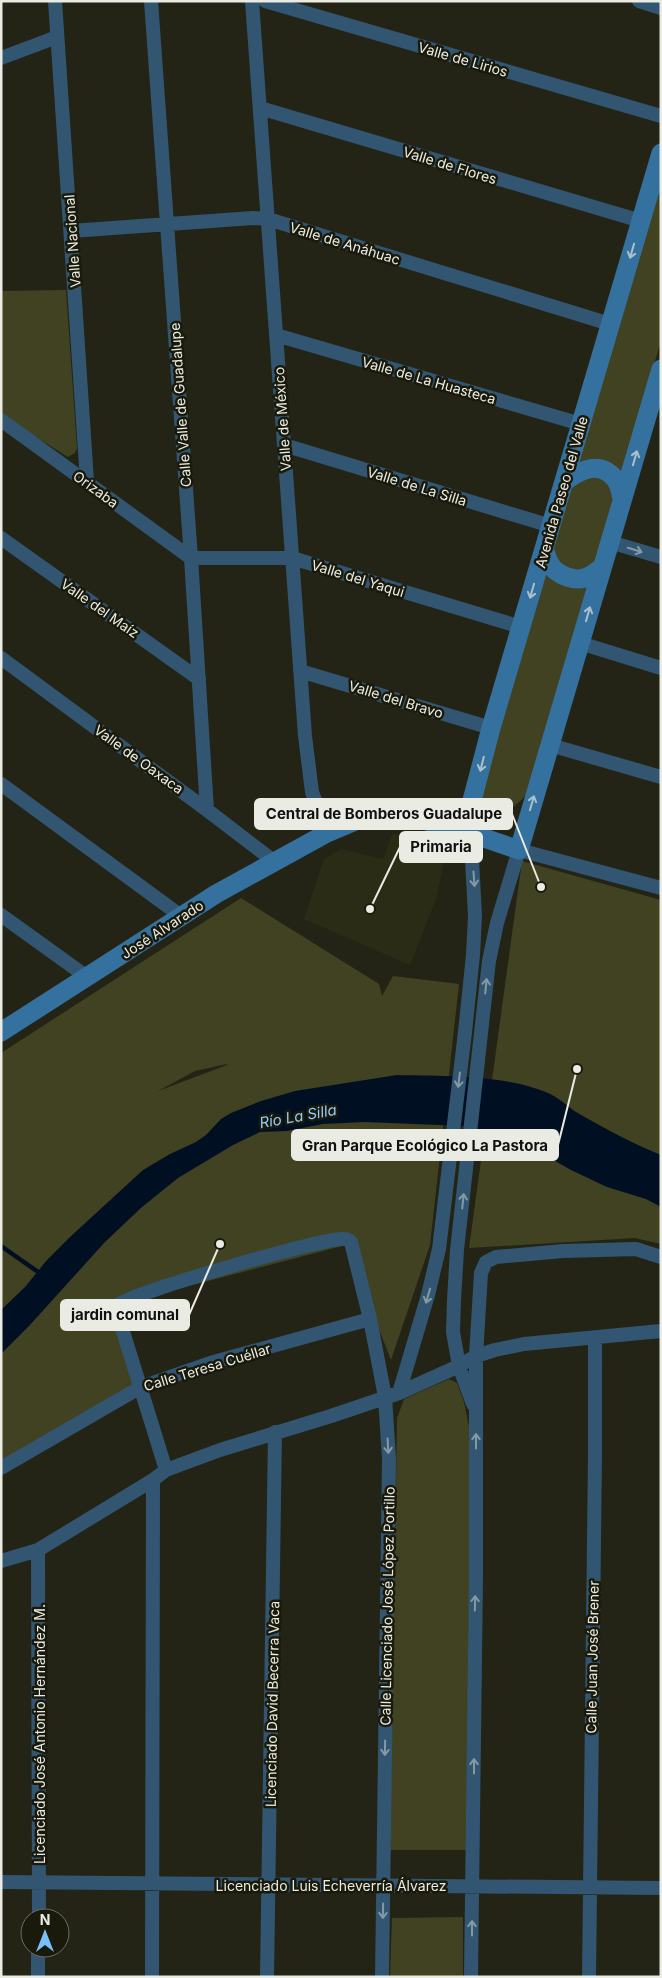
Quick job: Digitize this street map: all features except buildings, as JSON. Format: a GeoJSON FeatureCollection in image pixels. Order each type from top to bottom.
{"type":"FeatureCollection","features":[{"type":"Feature","properties":{"kind":"street","name":"Valle Nacional"},"geometry":{"type":"LineString","coordinates":[[55,1],[87,481]]}},
{"type":"Feature","properties":{"kind":"street","name":"Calle Valle de Guadalupe"},"geometry":{"type":"LineString","coordinates":[[151,1],[207,810]]}},
{"type":"Feature","properties":{"kind":"street","name":"Valle de México"},"geometry":{"type":"LineString","coordinates":[[252,1],[305,736],[312,792],[327,833]]}},
{"type":"Feature","properties":{"kind":"street","name":"Valle de Lirios"},"geometry":{"type":"LineString","coordinates":[[265,1],[661,116]]}},
{"type":"Feature","properties":{"kind":"street"},"geometry":{"type":"LineString","coordinates":[[639,1],[661,8]]}},
{"type":"Feature","properties":{"kind":"street"},"geometry":{"type":"LineString","coordinates":[[1,58],[57,37]]}},
{"type":"Feature","properties":{"kind":"street","name":"Valle de Flores"},"geometry":{"type":"LineString","coordinates":[[260,108],[641,221]]}},
{"type":"Feature","properties":{"kind":"street","name":"Avenida Paseo del Valle"},"geometry":{"type":"LineString","coordinates":[[464,832],[491,728],[659,164]]}},
{"type":"Feature","properties":{"kind":"street","name":"Valle de Anáhuac"},"geometry":{"type":"LineString","coordinates":[[71,231],[268,219],[610,324]]}},
{"type":"Feature","properties":{"kind":"street","name":"Valle de La Huasteca"},"geometry":{"type":"LineString","coordinates":[[276,335],[581,424]]}},
{"type":"Feature","properties":{"kind":"street"},"geometry":{"type":"LineString","coordinates":[[477,1412],[459,1366],[453,1321],[457,1250],[489,962],[519,850],[661,369]]}},
{"type":"Feature","properties":{"kind":"street","name":"Orizaba"},"geometry":{"type":"LineString","coordinates":[[1,420],[191,558]]}},
{"type":"Feature","properties":{"kind":"street","name":"Valle de La Silla"},"geometry":{"type":"LineString","coordinates":[[284,445],[551,526]]}},
{"type":"Feature","properties":{"kind":"street"},"geometry":{"type":"LineString","coordinates":[[564,482],[578,471],[585,469],[600,470],[608,473],[617,481],[622,499]]}},
{"type":"Feature","properties":{"kind":"street","name":"Valle del Maíz"},"geometry":{"type":"LineString","coordinates":[[1,538],[199,679]]}},
{"type":"Feature","properties":{"kind":"street"},"geometry":{"type":"LineString","coordinates":[[610,542],[661,557]]}},
{"type":"Feature","properties":{"kind":"street"},"geometry":{"type":"LineString","coordinates":[[544,549],[550,565],[568,578],[589,577],[602,567]]}},
{"type":"Feature","properties":{"kind":"street","name":"Valle del Yaqui"},"geometry":{"type":"LineString","coordinates":[[191,558],[292,558],[521,627]]}},
{"type":"Feature","properties":{"kind":"street"},"geometry":{"type":"LineString","coordinates":[[580,643],[661,668]]}},
{"type":"Feature","properties":{"kind":"street","name":"Valle de Oaxaca"},"geometry":{"type":"LineString","coordinates":[[1,658],[275,862]]}},
{"type":"Feature","properties":{"kind":"street","name":"Valle del Bravo"},"geometry":{"type":"LineString","coordinates":[[300,671],[491,728]]}},
{"type":"Feature","properties":{"kind":"street"},"geometry":{"type":"LineString","coordinates":[[550,745],[661,776]]}},
{"type":"Feature","properties":{"kind":"street"},"geometry":{"type":"LineString","coordinates":[[1,784],[182,916]]}},
{"type":"Feature","properties":{"kind":"street","name":"José Alvarado"},"geometry":{"type":"LineString","coordinates":[[1,1032],[216,894],[327,833],[360,819],[385,813],[401,814],[519,850]]}},
{"type":"Feature","properties":{"kind":"street","name":"Calle Licenciado José López Portillo"},"geometry":{"type":"LineString","coordinates":[[382,1977],[389,1459],[392,1395],[428,1295],[439,1249],[474,955],[475,916],[472,859],[464,832]]}},
{"type":"Feature","properties":{"kind":"street"},"geometry":{"type":"LineString","coordinates":[[519,850],[661,888]]}},
{"type":"Feature","properties":{"kind":"street"},"geometry":{"type":"LineString","coordinates":[[1,915],[87,977]]}},
{"type":"Feature","properties":{"kind":"street","name":"Calle Licenciado José López Portillo"},"geometry":{"type":"LineString","coordinates":[[141,1387],[117,1312],[118,1305],[122,1301],[294,1249],[336,1240],[349,1240],[353,1245],[370,1319],[392,1395]]}},
{"type":"Feature","properties":{"kind":"street"},"geometry":{"type":"LineString","coordinates":[[471,1977],[476,1356],[481,1273],[486,1262],[491,1259],[563,1251],[636,1249],[661,1257]]}},
{"type":"Feature","properties":{"kind":"street","name":"Calle Teresa Cuéllar"},"geometry":{"type":"LineString","coordinates":[[1,1468],[141,1387],[210,1363],[370,1319]]}},
{"type":"Feature","properties":{"kind":"street"},"geometry":{"type":"LineString","coordinates":[[1,1561],[38,1550],[153,1480],[166,1470],[220,1450],[392,1395],[459,1366],[476,1356],[524,1344],[661,1331]]}},
{"type":"Feature","properties":{"kind":"street","name":"Calle Juan José Brener"},"geometry":{"type":"LineString","coordinates":[[589,1977],[595,1338]]}},
{"type":"Feature","properties":{"kind":"street"},"geometry":{"type":"LineString","coordinates":[[141,1387],[166,1470]]}},
{"type":"Feature","properties":{"kind":"street","name":"Licenciado David Becerra Vaca"},"geometry":{"type":"LineString","coordinates":[[267,1977],[275,1432]]}},
{"type":"Feature","properties":{"kind":"street"},"geometry":{"type":"LineString","coordinates":[[152,1977],[153,1480]]}},
{"type":"Feature","properties":{"kind":"street","name":"Licenciado José Antonio Hernández M."},"geometry":{"type":"LineString","coordinates":[[38,1550],[38,1908]]}},
{"type":"Feature","properties":{"kind":"street","name":"Licenciado Luis Echeverría Álvarez"},"geometry":{"type":"LineString","coordinates":[[1,1882],[661,1888]]}},
{"type":"Feature","properties":{"kind":"street"},"geometry":{"type":"LineString","coordinates":[[38,1958],[38,1977]]}},
{"type":"Feature","properties":{"kind":"shaded area"},"geometry":{"type":"Polygon","coordinates":[[[661,182],[661,341],[527,793],[507,810],[493,815],[488,814],[481,811],[479,797],[661,182]]]}},
{"type":"Feature","properties":{"kind":"shaded area"},"geometry":{"type":"Polygon","coordinates":[[[66,290],[77,448],[75,453],[68,457],[1,415],[1,291],[66,290]]]}},
{"type":"Feature","properties":{"kind":"shaded area"},"geometry":{"type":"Polygon","coordinates":[[[393,833],[447,849],[436,899],[410,965],[304,919],[324,859],[341,849],[383,859],[393,833]]]}},
{"type":"Feature","properties":{"kind":"shaded area"},"geometry":{"type":"Polygon","coordinates":[[[522,861],[661,900],[661,1244],[635,1238],[469,1248],[522,861]]]}},
{"type":"Feature","properties":{"kind":"shaded area"},"geometry":{"type":"Polygon","coordinates":[[[241,898],[379,984],[382,996],[393,976],[459,984],[430,1245],[391,1360],[346,1245],[124,1303],[141,1387],[1,1469],[1,1053],[241,898]],[[227,1065],[195,1071],[158,1091],[227,1065]]]}},
{"type":"Feature","properties":{"kind":"shaded area"},"geometry":{"type":"Polygon","coordinates":[[[449,1379],[457,1383],[464,1402],[470,1432],[468,1850],[390,1850],[397,1418],[404,1399],[449,1379]]]}},
{"type":"Feature","properties":{"kind":"shaded area"},"geometry":{"type":"Polygon","coordinates":[[[463,1917],[463,1977],[390,1977],[392,1918],[463,1917]]]}},
{"type":"Feature","properties":{"kind":"water","name":"Río La Silla"},"geometry":{"type":"Polygon","coordinates":[[[397,1075],[454,1076],[494,1080],[532,1087],[552,1095],[596,1124],[661,1155],[661,1207],[646,1199],[607,1187],[571,1170],[534,1149],[503,1136],[464,1126],[365,1122],[323,1124],[287,1131],[260,1132],[233,1145],[178,1178],[142,1207],[105,1242],[1,1354],[1,1310],[25,1287],[47,1260],[70,1237],[143,1170],[170,1154],[196,1142],[206,1135],[221,1119],[231,1113],[261,1101],[295,1091],[397,1075]]]}},
{"type":"Feature","properties":{"kind":"waterway"},"geometry":{"type":"LineString","coordinates":[[1,1246],[41,1274]]}},
{"type":"Feature","properties":{"kind":"place","name":"Central de Bomberos Guadalupe"},"geometry":{"type":"Point","coordinates":[541,887]}},
{"type":"Feature","properties":{"kind":"place","name":"Primaria"},"geometry":{"type":"Point","coordinates":[370,909]}},
{"type":"Feature","properties":{"kind":"place","name":"Gran Parque Ecológico La Pastora"},"geometry":{"type":"Point","coordinates":[577,1069]}},
{"type":"Feature","properties":{"kind":"place","name":"jardin comunal"},"geometry":{"type":"Point","coordinates":[220,1244]}}]}
